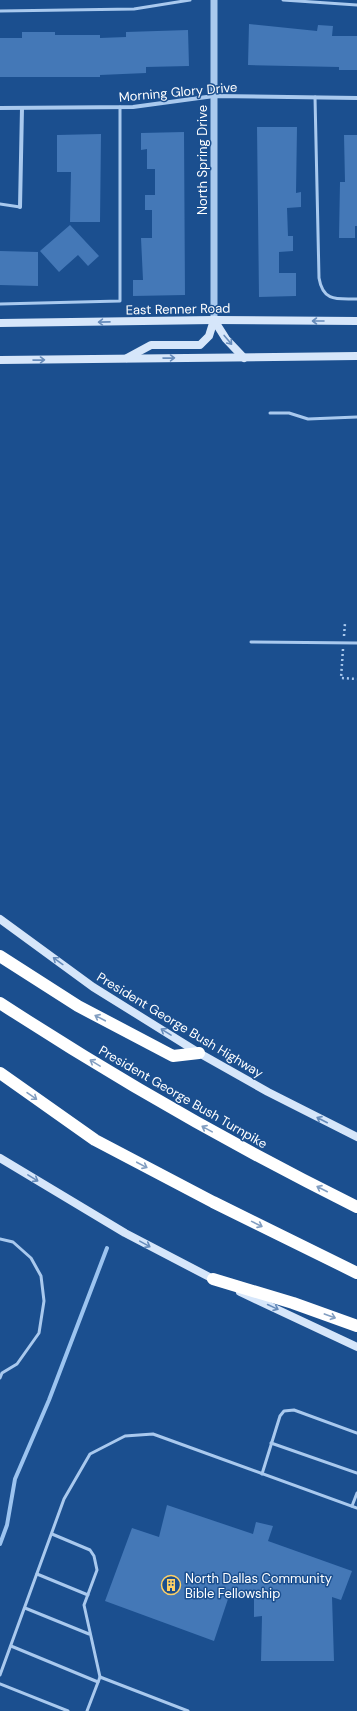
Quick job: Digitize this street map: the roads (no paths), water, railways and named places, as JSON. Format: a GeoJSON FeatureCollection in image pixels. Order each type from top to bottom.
{"type":"FeatureCollection","features":[{"type":"Feature","properties":{"kind":"highway"},"geometry":{"type":"LineString","coordinates":[[0,956],[78,1006],[173,1056],[199,1053]]}},
{"type":"Feature","properties":{"kind":"highway","name":"President George Bush Turnpike"},"geometry":{"type":"LineString","coordinates":[[0,1003],[158,1101],[272,1164],[357,1207]]}},
{"type":"Feature","properties":{"kind":"highway"},"geometry":{"type":"LineString","coordinates":[[0,1073],[95,1140],[213,1202],[357,1273]]}},
{"type":"Feature","properties":{"kind":"highway"},"geometry":{"type":"LineString","coordinates":[[213,1279],[293,1303],[357,1326]]}},
{"type":"Feature","properties":{"kind":"main road","name":"East Renner Road"},"geometry":{"type":"LineString","coordinates":[[0,323],[214,320],[357,321]]}},
{"type":"Feature","properties":{"kind":"main road"},"geometry":{"type":"LineString","coordinates":[[214,320],[226,338],[244,358]]}},
{"type":"Feature","properties":{"kind":"main road"},"geometry":{"type":"LineString","coordinates":[[126,359],[150,345],[200,345],[209,336],[214,320]]}},
{"type":"Feature","properties":{"kind":"main road"},"geometry":{"type":"LineString","coordinates":[[0,360],[357,356]]}},
{"type":"Feature","properties":{"kind":"main road","name":"President George Bush Highway"},"geometry":{"type":"LineString","coordinates":[[0,919],[94,988],[199,1053],[282,1099],[357,1137]]}},
{"type":"Feature","properties":{"kind":"main road"},"geometry":{"type":"LineString","coordinates":[[0,1158],[125,1233],[213,1279],[357,1347]]}},
{"type":"Feature","properties":{"kind":"street","name":"North Spring Drive"},"geometry":{"type":"LineString","coordinates":[[214,0],[214,320]]}},
{"type":"Feature","properties":{"kind":"street","name":"Morning Glory Drive"},"geometry":{"type":"LineString","coordinates":[[0,108],[133,107],[180,99],[214,96],[357,98]]}},
{"type":"Feature","properties":{"kind":"street"},"geometry":{"type":"LineString","coordinates":[[20,207],[22,108]]}},
{"type":"Feature","properties":{"kind":"lane"},"geometry":{"type":"LineString","coordinates":[[0,11],[134,9],[190,0]]}},
{"type":"Feature","properties":{"kind":"lane"},"geometry":{"type":"LineString","coordinates":[[283,0],[357,5]]}},
{"type":"Feature","properties":{"kind":"lane"},"geometry":{"type":"LineString","coordinates":[[315,97],[319,278],[321,290],[329,297],[335,299],[357,299]]}},
{"type":"Feature","properties":{"kind":"lane"},"geometry":{"type":"LineString","coordinates":[[0,304],[120,301],[120,107]]}},
{"type":"Feature","properties":{"kind":"lane"},"geometry":{"type":"LineString","coordinates":[[0,204],[20,207]]}},
{"type":"Feature","properties":{"kind":"lane"},"geometry":{"type":"LineString","coordinates":[[270,413],[289,413],[308,419],[357,417]]}},
{"type":"Feature","properties":{"kind":"lane"},"geometry":{"type":"LineString","coordinates":[[251,642],[357,643]]}},
{"type":"Feature","properties":{"kind":"lane"},"geometry":{"type":"LineString","coordinates":[[0,1239],[13,1242],[31,1258],[41,1276],[44,1301],[39,1333],[17,1364],[2,1373],[0,1378]]}},
{"type":"Feature","properties":{"kind":"lane"},"geometry":{"type":"LineString","coordinates":[[262,1474],[280,1416],[284,1411],[289,1409],[357,1433]]}},
{"type":"Feature","properties":{"kind":"lane"},"geometry":{"type":"LineString","coordinates":[[0,1675],[64,1499],[90,1454],[125,1436],[153,1434],[357,1508]]}},
{"type":"Feature","properties":{"kind":"lane"},"geometry":{"type":"LineString","coordinates":[[271,1443],[357,1473]]}},
{"type":"Feature","properties":{"kind":"lane"},"geometry":{"type":"LineString","coordinates":[[352,1506],[357,1493]]}},
{"type":"Feature","properties":{"kind":"lane"},"geometry":{"type":"LineString","coordinates":[[52,1534],[90,1550],[94,1556],[97,1570],[84,1605],[89,1634],[100,1677],[87,1711]]}},
{"type":"Feature","properties":{"kind":"lane"},"geometry":{"type":"LineString","coordinates":[[37,1574],[88,1595]]}},
{"type":"Feature","properties":{"kind":"lane"},"geometry":{"type":"LineString","coordinates":[[24,1608],[89,1634]]}},
{"type":"Feature","properties":{"kind":"lane"},"geometry":{"type":"LineString","coordinates":[[11,1646],[98,1682]]}},
{"type":"Feature","properties":{"kind":"lane"},"geometry":{"type":"LineString","coordinates":[[100,1677],[188,1711]]}},
{"type":"Feature","properties":{"kind":"lane"},"geometry":{"type":"LineString","coordinates":[[0,1684],[68,1711]]}},
{"type":"Feature","properties":{"kind":"waterway"},"geometry":{"type":"LineString","coordinates":[[0,1544],[7,1525],[15,1479],[49,1400],[107,1248]]}},
{"type":"Feature","properties":{"kind":"place","name":"North Dallas Community Bible Fellowship"},"geometry":{"type":"Point","coordinates":[171,1585]}}]}
